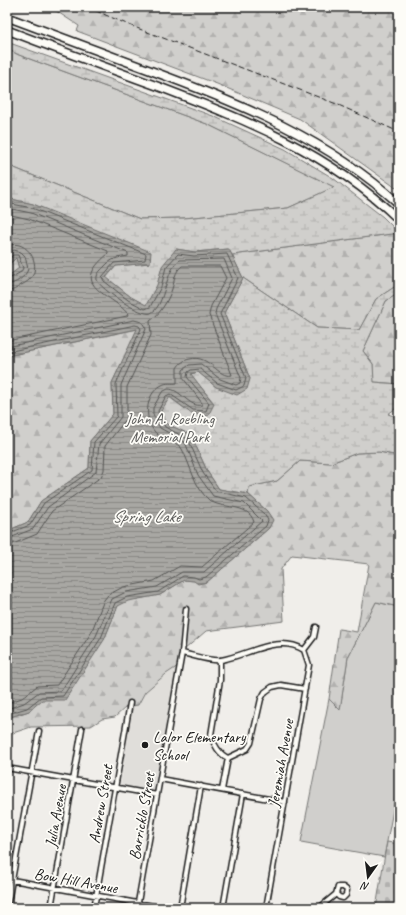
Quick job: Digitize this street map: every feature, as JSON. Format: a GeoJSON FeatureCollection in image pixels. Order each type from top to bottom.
{"type":"FeatureCollection","features":[{"type":"Feature","properties":{"kind":"highway"},"geometry":{"type":"LineString","coordinates":[[7,17],[191,86],[272,119],[334,154],[365,175],[399,204]]}},
{"type":"Feature","properties":{"kind":"highway"},"geometry":{"type":"LineString","coordinates":[[7,30],[226,113],[285,138],[344,174],[399,220]]}},
{"type":"Feature","properties":{"kind":"street"},"geometry":{"type":"LineString","coordinates":[[395,7],[399,8]]}},
{"type":"Feature","properties":{"kind":"street","name":"Barricklo Street"},"geometry":{"type":"LineString","coordinates":[[137,906],[182,653],[186,609]]}},
{"type":"Feature","properties":{"kind":"street"},"geometry":{"type":"LineString","coordinates":[[182,653],[220,660],[274,644],[291,645],[304,650],[314,636],[316,627]]}},
{"type":"Feature","properties":{"kind":"street","name":"Jeremiah Avenue"},"geometry":{"type":"LineString","coordinates":[[266,908],[309,666],[304,650]]}},
{"type":"Feature","properties":{"kind":"street"},"geometry":{"type":"LineString","coordinates":[[220,660],[220,680],[211,735],[214,744],[224,756],[228,758]]}},
{"type":"Feature","properties":{"kind":"street"},"geometry":{"type":"LineString","coordinates":[[228,758],[247,749],[251,743],[261,699],[265,692],[272,687],[281,685],[305,689]]}},
{"type":"Feature","properties":{"kind":"street","name":"Andrew Street"},"geometry":{"type":"LineString","coordinates":[[94,908],[130,703]]}},
{"type":"Feature","properties":{"kind":"street","name":"Julia Avenue"},"geometry":{"type":"LineString","coordinates":[[51,908],[82,729]]}},
{"type":"Feature","properties":{"kind":"street"},"geometry":{"type":"LineString","coordinates":[[7,908],[39,731]]}},
{"type":"Feature","properties":{"kind":"street"},"geometry":{"type":"LineString","coordinates":[[222,790],[228,758]]}},
{"type":"Feature","properties":{"kind":"street"},"geometry":{"type":"LineString","coordinates":[[7,768],[157,795]]}},
{"type":"Feature","properties":{"kind":"street"},"geometry":{"type":"LineString","coordinates":[[160,778],[285,802]]}},
{"type":"Feature","properties":{"kind":"street"},"geometry":{"type":"LineString","coordinates":[[180,908],[201,786]]}},
{"type":"Feature","properties":{"kind":"street"},"geometry":{"type":"LineString","coordinates":[[223,908],[243,794]]}},
{"type":"Feature","properties":{"kind":"street","name":"Bow Hill Avenue"},"geometry":{"type":"LineString","coordinates":[[7,879],[96,896],[137,906],[164,908]]}},
{"type":"Feature","properties":{"kind":"street"},"geometry":{"type":"LineString","coordinates":[[319,908],[336,894]]}},
{"type":"Feature","properties":{"kind":"shaded area","name":"Lalor Elementary School"},"geometry":{"type":"Polygon","coordinates":[[[178,666],[155,791],[153,793],[120,786],[133,706],[138,705],[145,692],[178,666]]]}},
{"type":"Feature","properties":{"kind":"green space"},"geometry":{"type":"Polygon","coordinates":[[[50,7],[399,7],[399,190],[300,119],[217,84],[77,31],[79,26],[50,7]]]}},
{"type":"Feature","properties":{"kind":"green space"},"geometry":{"type":"Polygon","coordinates":[[[7,42],[213,116],[285,149],[333,178],[383,217],[399,233],[232,255],[228,249],[195,252],[176,249],[147,306],[131,297],[106,278],[116,266],[150,263],[33,204],[7,198],[7,165],[140,219],[184,218],[288,208],[334,187],[207,124],[19,55],[7,49],[7,42]]]}},
{"type":"Feature","properties":{"kind":"green space"},"geometry":{"type":"Polygon","coordinates":[[[7,49],[19,55],[207,124],[335,187],[288,208],[184,218],[140,219],[7,165],[7,49]]]}},
{"type":"Feature","properties":{"kind":"green space"},"geometry":{"type":"Polygon","coordinates":[[[399,233],[399,284],[376,299],[359,330],[317,328],[243,278],[232,255],[399,233]]]}},
{"type":"Feature","properties":{"kind":"green space"},"geometry":{"type":"Polygon","coordinates":[[[16,258],[19,269],[7,277],[7,266],[16,258]]]}},
{"type":"Feature","properties":{"kind":"green space"},"geometry":{"type":"Polygon","coordinates":[[[243,278],[317,328],[359,330],[376,299],[399,284],[399,293],[386,301],[363,351],[373,364],[374,382],[399,384],[399,406],[388,414],[399,418],[399,456],[379,452],[357,453],[331,463],[300,461],[277,481],[249,487],[248,494],[219,489],[207,471],[191,435],[167,424],[161,410],[169,397],[192,414],[214,403],[190,374],[198,372],[216,387],[250,379],[224,313],[243,278]]]}},
{"type":"Feature","properties":{"kind":"green space"},"geometry":{"type":"Polygon","coordinates":[[[399,293],[399,384],[373,382],[373,364],[363,351],[386,301],[399,293]]]}},
{"type":"Feature","properties":{"kind":"green space"},"geometry":{"type":"Polygon","coordinates":[[[138,329],[112,383],[113,414],[90,441],[89,468],[41,501],[28,522],[7,531],[7,356],[138,329]]]}},
{"type":"Feature","properties":{"kind":"green space"},"geometry":{"type":"Polygon","coordinates":[[[379,452],[399,456],[399,607],[376,602],[348,657],[340,710],[329,699],[339,629],[357,632],[369,564],[292,555],[281,569],[284,621],[206,631],[184,650],[178,666],[145,692],[138,705],[126,707],[115,717],[102,719],[91,726],[31,727],[7,735],[7,718],[29,711],[104,640],[119,602],[160,595],[184,580],[207,582],[269,528],[267,511],[248,494],[249,487],[277,481],[300,461],[331,463],[357,453],[379,452]]]}},
{"type":"Feature","properties":{"kind":"green space"},"geometry":{"type":"Polygon","coordinates":[[[376,602],[399,607],[399,779],[384,857],[301,842],[329,699],[340,709],[348,657],[376,602]]]}},
{"type":"Feature","properties":{"kind":"green space"},"geometry":{"type":"Polygon","coordinates":[[[387,842],[399,844],[399,908],[376,908],[387,842]]]}},
{"type":"Feature","properties":{"kind":"water","name":"Spring Lake"},"geometry":{"type":"Polygon","coordinates":[[[7,198],[33,204],[151,252],[150,263],[116,266],[106,277],[131,297],[146,305],[157,285],[162,266],[176,249],[195,252],[229,249],[243,278],[224,313],[250,379],[247,389],[237,395],[216,387],[198,372],[191,374],[214,404],[208,416],[192,414],[170,397],[161,411],[167,424],[191,435],[207,471],[219,489],[248,494],[267,511],[273,520],[269,528],[207,582],[198,584],[194,581],[184,580],[160,595],[128,601],[118,606],[104,640],[65,700],[42,700],[29,711],[7,718],[7,531],[28,522],[41,501],[89,468],[90,441],[113,414],[112,383],[137,329],[7,356],[7,277],[19,268],[16,258],[7,266],[7,198]]]}},
{"type":"Feature","properties":{"kind":"railway"},"geometry":{"type":"LineString","coordinates":[[87,7],[129,25],[334,103],[399,132]]}},
{"type":"Feature","properties":{"kind":"place","name":"Lalor Elementary School"},"geometry":{"type":"Point","coordinates":[145,745]}},
{"type":"Feature","properties":{"kind":"park label","name":"John A. Roebling Memorial Park"},"geometry":{"type":"Point","coordinates":[170,427]}}]}
